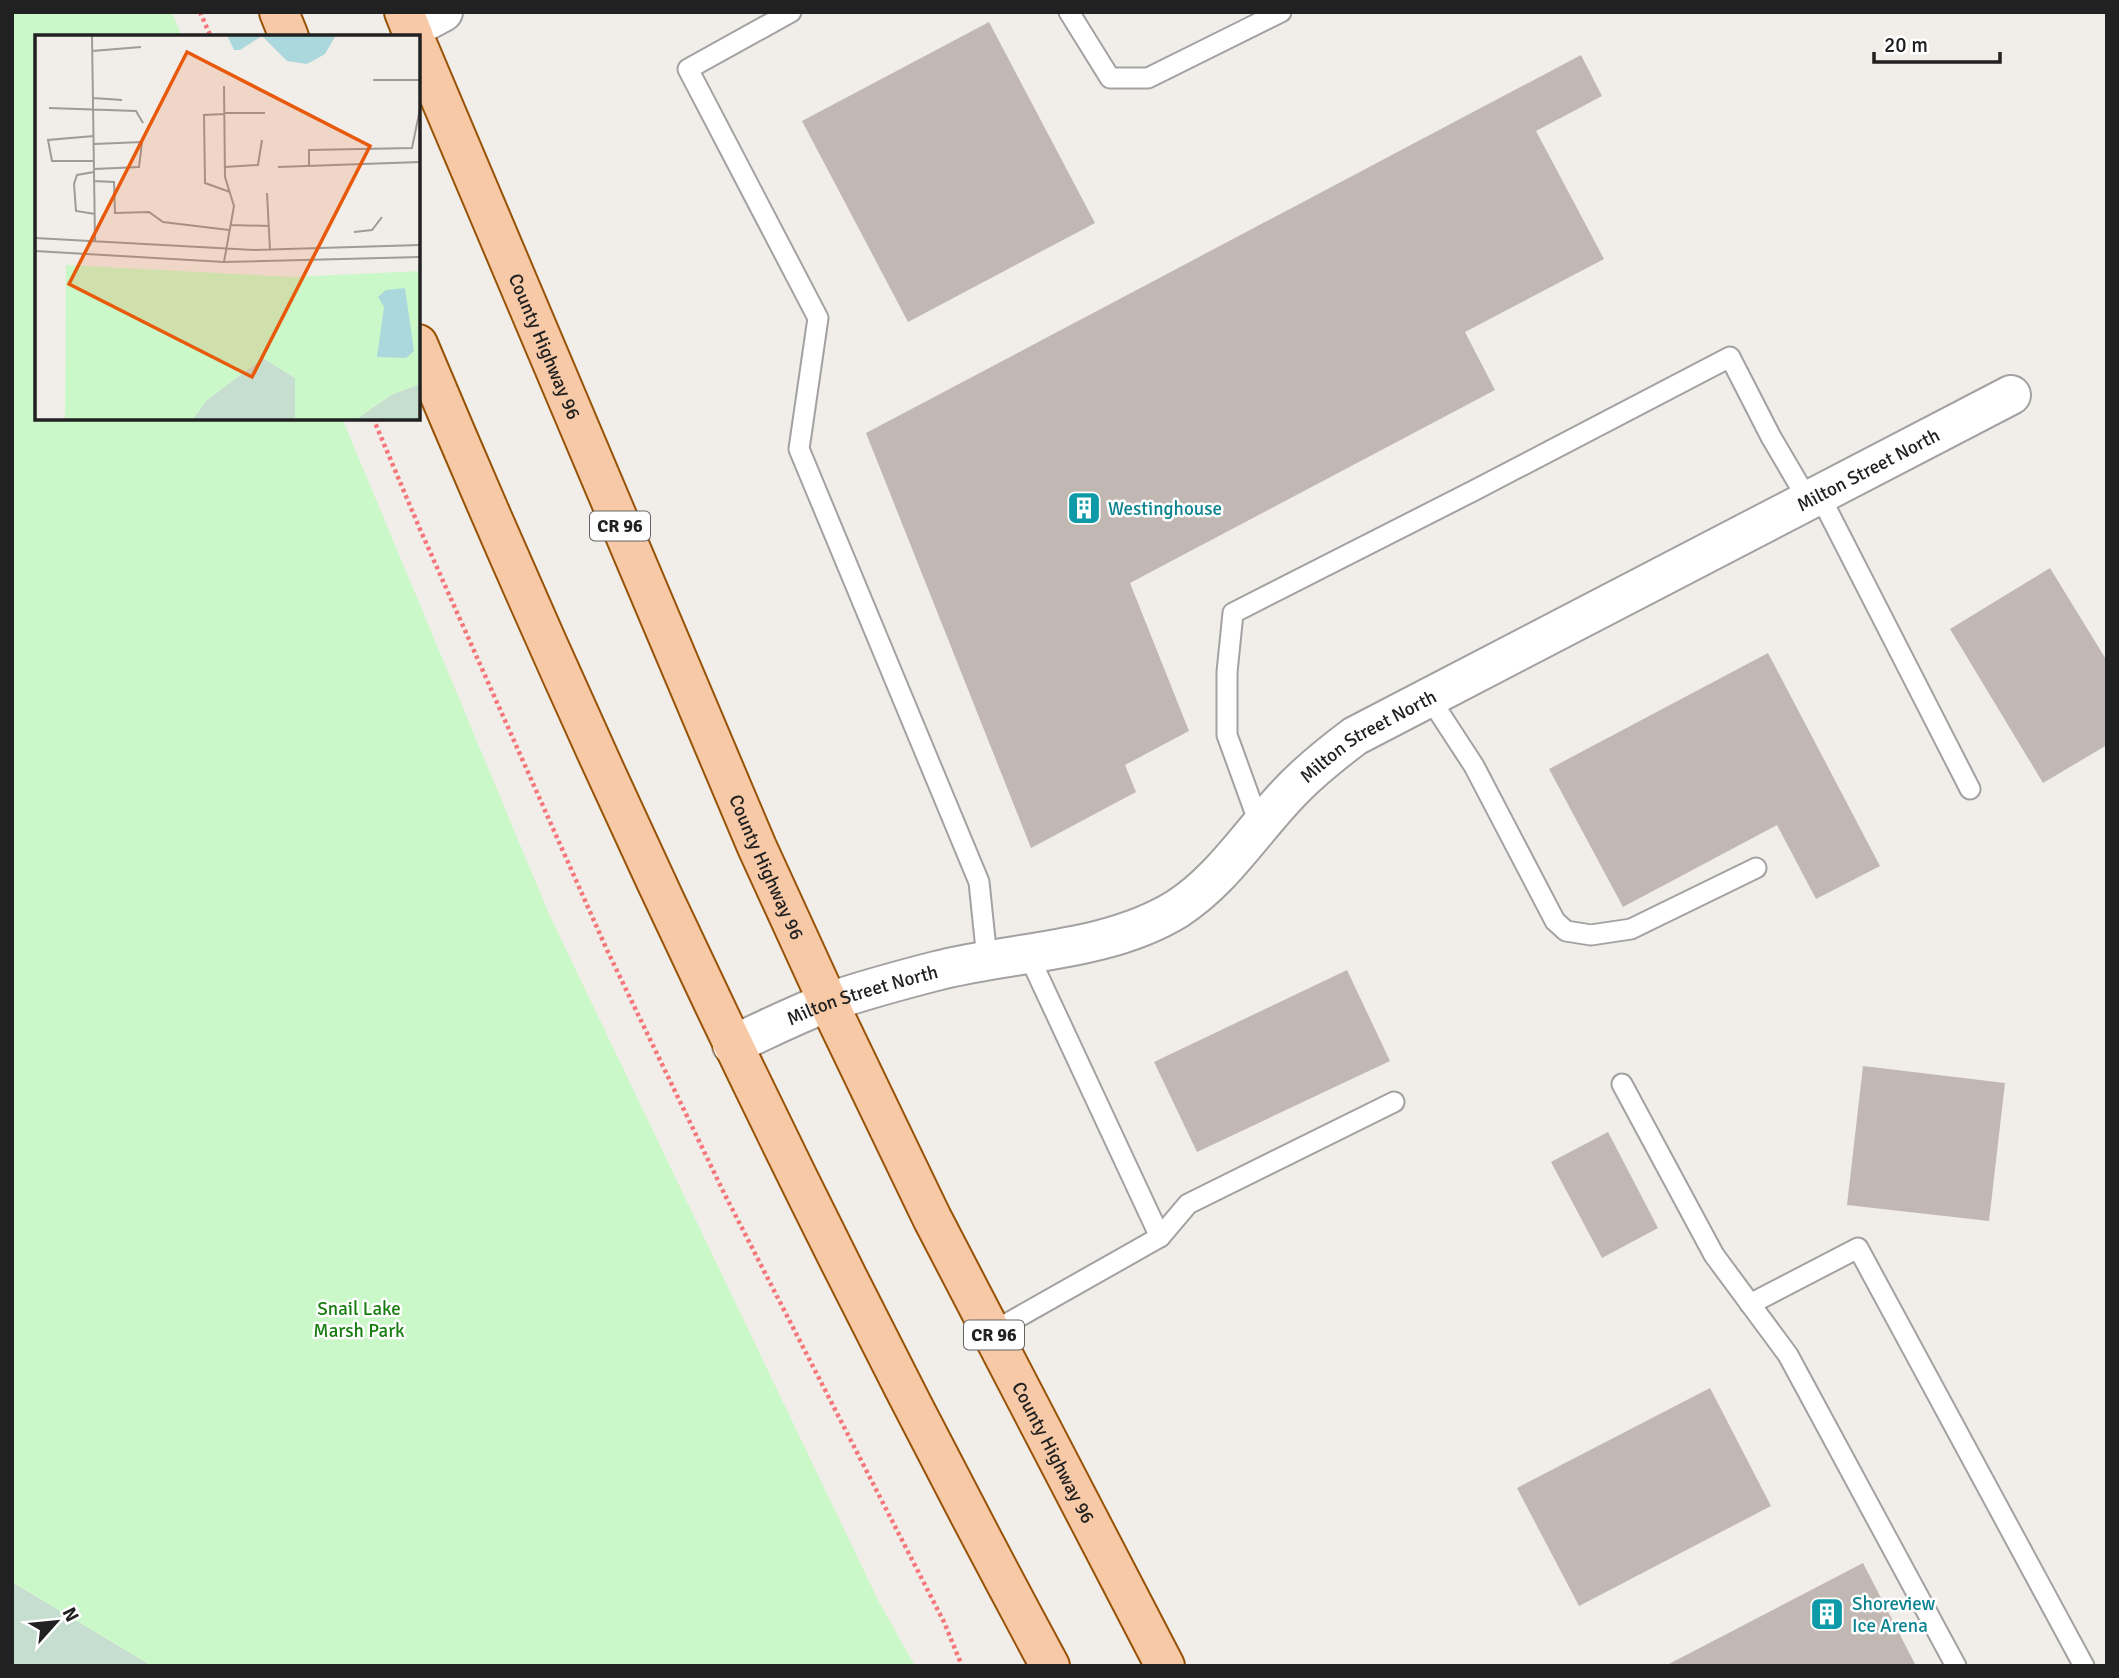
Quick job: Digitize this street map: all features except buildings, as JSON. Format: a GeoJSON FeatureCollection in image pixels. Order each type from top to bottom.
{"type":"FeatureCollection","features":[{"type":"Feature","properties":{"kind":"main road"},"geometry":{"type":"LineString","coordinates":[[279,12],[288,35]]}},
{"type":"Feature","properties":{"kind":"main road","name":"County Highway 96"},"geometry":{"type":"LineString","coordinates":[[418,27],[752,834],[828,1002],[932,1218],[1165,1666]]}},
{"type":"Feature","properties":{"kind":"main road"},"geometry":{"type":"LineString","coordinates":[[420,349],[587,728],[732,1045],[956,1493],[1050,1666]]}},
{"type":"Feature","properties":{"kind":"street","name":"Milton Street North"},"geometry":{"type":"LineString","coordinates":[[732,1045],[828,1002],[987,959],[1062,949],[1123,932],[1176,909],[1213,880],[1318,763],[1355,736],[2011,395]]}},
{"type":"Feature","properties":{"kind":"lane"},"geometry":{"type":"LineString","coordinates":[[791,12],[688,69],[818,318],[799,449],[979,882],[987,959]]}},
{"type":"Feature","properties":{"kind":"lane"},"geometry":{"type":"LineString","coordinates":[[1069,12],[1110,78],[1148,78],[1281,12]]}},
{"type":"Feature","properties":{"kind":"lane"},"geometry":{"type":"LineString","coordinates":[[1260,826],[1227,736],[1227,672],[1233,613],[1730,356],[1771,437],[1814,497],[1970,789]]}},
{"type":"Feature","properties":{"kind":"lane"},"geometry":{"type":"LineString","coordinates":[[1429,696],[1474,766],[1555,921],[1566,931],[1591,935],[1631,929],[1756,868]]}},
{"type":"Feature","properties":{"kind":"lane"},"geometry":{"type":"LineString","coordinates":[[1028,954],[1160,1237]]}},
{"type":"Feature","properties":{"kind":"lane"},"geometry":{"type":"LineString","coordinates":[[1622,1084],[1714,1255],[1788,1355],[1956,1666]]}},
{"type":"Feature","properties":{"kind":"lane"},"geometry":{"type":"LineString","coordinates":[[992,1332],[1160,1237],[1188,1204],[1394,1102]]}},
{"type":"Feature","properties":{"kind":"lane"},"geometry":{"type":"LineString","coordinates":[[1750,1304],[1858,1248],[2084,1666]]}},
{"type":"Feature","properties":{"kind":"path"},"geometry":{"type":"LineString","coordinates":[[200,12],[210,35]]}},
{"type":"Feature","properties":{"kind":"path"},"geometry":{"type":"LineString","coordinates":[[374,420],[607,950],[724,1193],[944,1622],[962,1666]]}},
{"type":"Feature","properties":{"kind":"green space","name":"Snail Lake Marsh Park"},"geometry":{"type":"Polygon","coordinates":[[[12,12],[172,12],[181,35],[35,35],[35,420],[343,420],[549,914],[878,1600],[915,1666],[152,1666],[12,1582],[12,12]]]}},
{"type":"Feature","properties":{"kind":"green space"},"geometry":{"type":"Polygon","coordinates":[[[12,1582],[152,1666],[12,1666],[12,1582]]]}},
{"type":"Feature","properties":{"kind":"place","name":"Westinghouse"},"geometry":{"type":"Point","coordinates":[1084,508]}},
{"type":"Feature","properties":{"kind":"place","name":"Shoreview Ice Arena"},"geometry":{"type":"Point","coordinates":[1827,1614]}}]}
